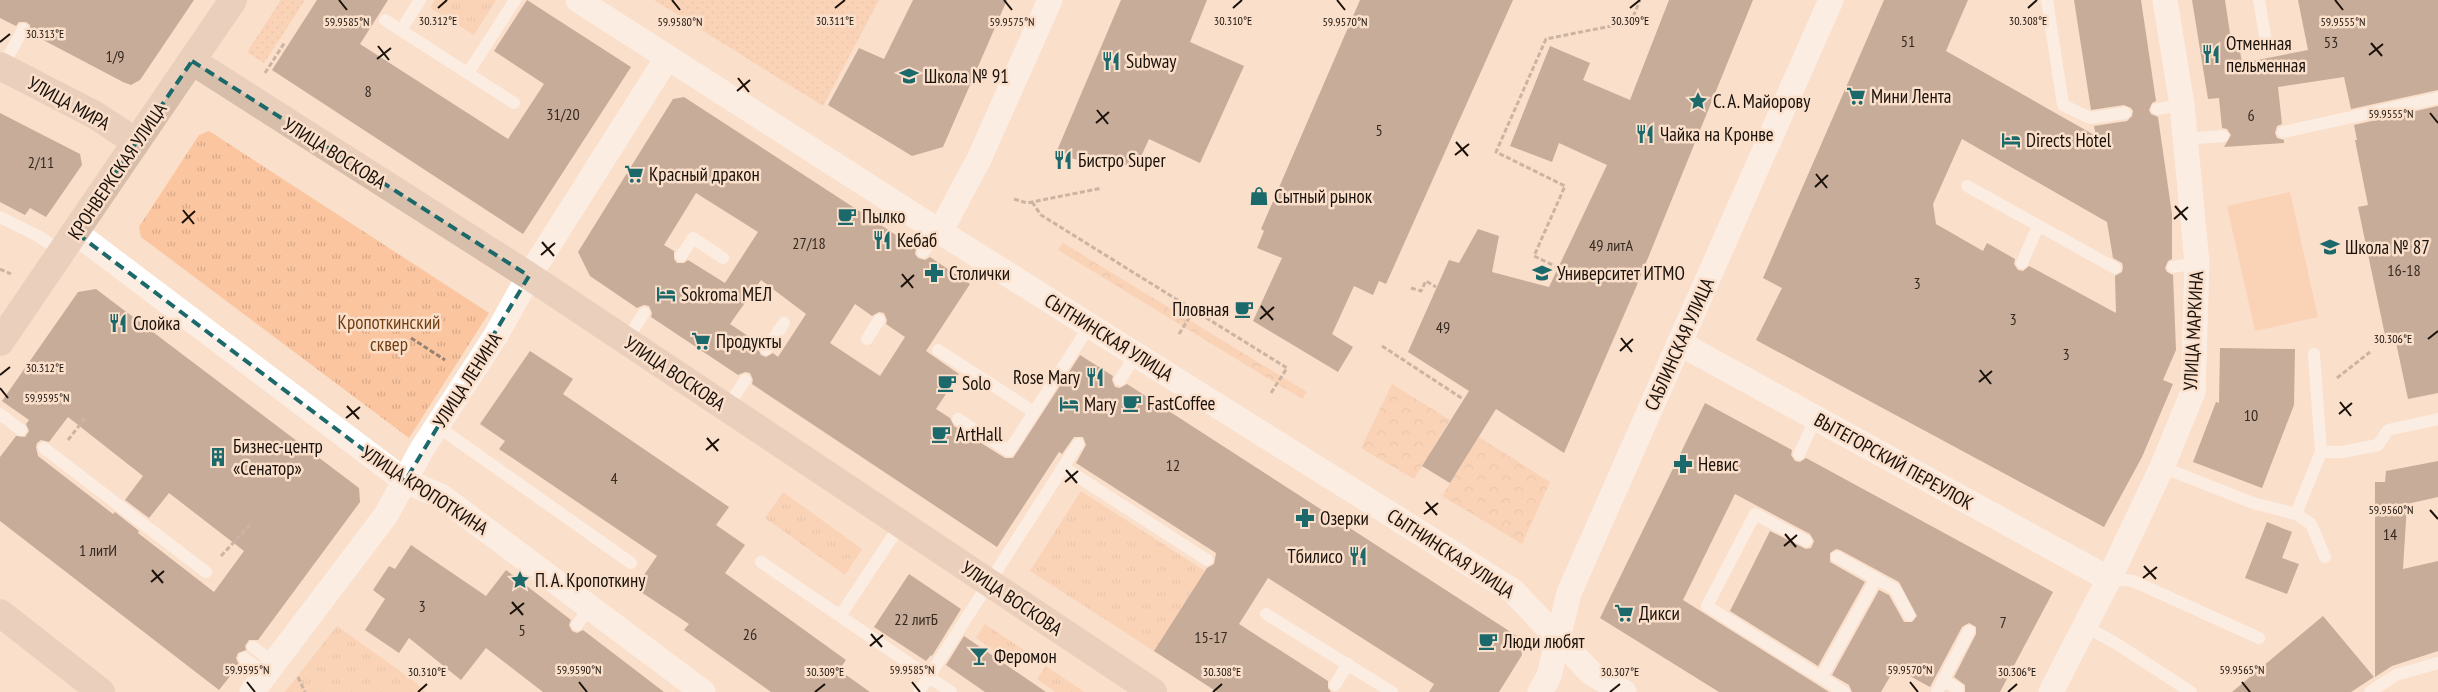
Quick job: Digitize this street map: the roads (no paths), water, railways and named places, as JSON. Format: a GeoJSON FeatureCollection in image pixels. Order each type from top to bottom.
{"type":"FeatureCollection","features":[{"type":"Feature","properties":{"kind":"street","name":"КРОНВЕРКСКАЯ УЛИЦА"},"geometry":{"type":"LineString","coordinates":[[0,342],[233,0]]}},
{"type":"Feature","properties":{"kind":"street","name":"СЫТНИНСКАЯ УЛИЦА"},"geometry":{"type":"LineString","coordinates":[[578,0],[940,232],[1513,591],[1591,672],[1624,692]]}},
{"type":"Feature","properties":{"kind":"street"},"geometry":{"type":"LineString","coordinates":[[940,232],[979,159],[1050,0]]}},
{"type":"Feature","properties":{"kind":"street","name":"САБЛИНСКАЯ УЛИЦА"},"geometry":{"type":"LineString","coordinates":[[1540,692],[1549,676],[1569,593],[1831,0]]}},
{"type":"Feature","properties":{"kind":"street","name":"УЛИЦА МАРКИНА"},"geometry":{"type":"LineString","coordinates":[[2051,692],[2109,579],[2162,468],[2193,392],[2197,263],[2182,105],[2165,0]]}},
{"type":"Feature","properties":{"kind":"street","name":"УЛИЦА ЛЕНИНА"},"geometry":{"type":"LineString","coordinates":[[264,677],[386,515],[437,426],[501,328],[529,276],[667,58]]}},
{"type":"Feature","properties":{"kind":"street","name":"УЛИЦА ВОСКОВА"},"geometry":{"type":"LineString","coordinates":[[192,62],[529,276],[1153,692]]}},
{"type":"Feature","properties":{"kind":"street","name":"УЛИЦА МИРА"},"geometry":{"type":"LineString","coordinates":[[1,67],[95,115],[136,142]]}},
{"type":"Feature","properties":{"kind":"street","name":"УЛИЦА КРОПОТКИНА"},"geometry":{"type":"LineString","coordinates":[[68,242],[405,481],[441,496],[583,616],[703,692]]}},
{"type":"Feature","properties":{"kind":"street","name":"ВЫТЕГОРСКИЙ ПЕРЕУЛОК"},"geometry":{"type":"LineString","coordinates":[[1679,343],[2109,579]]}},
{"type":"Feature","properties":{"kind":"street"},"geometry":{"type":"LineString","coordinates":[[0,613],[101,692]]}},
{"type":"Feature","properties":{"kind":"lane"},"geometry":{"type":"LineString","coordinates":[[401,30],[420,0]]}},
{"type":"Feature","properties":{"kind":"lane"},"geometry":{"type":"LineString","coordinates":[[462,70],[515,0]]}},
{"type":"Feature","properties":{"kind":"lane"},"geometry":{"type":"LineString","coordinates":[[2047,0],[2063,105],[2090,118],[2124,113]]}},
{"type":"Feature","properties":{"kind":"lane"},"geometry":{"type":"LineString","coordinates":[[2259,0],[2266,42]]}},
{"type":"Feature","properties":{"kind":"lane"},"geometry":{"type":"LineString","coordinates":[[385,20],[514,103]]}},
{"type":"Feature","properties":{"kind":"lane"},"geometry":{"type":"LineString","coordinates":[[1,67],[23,29]]}},
{"type":"Feature","properties":{"kind":"lane"},"geometry":{"type":"LineString","coordinates":[[2283,132],[2438,98]]}},
{"type":"Feature","properties":{"kind":"lane"},"geometry":{"type":"LineString","coordinates":[[2157,109],[2182,105]]}},
{"type":"Feature","properties":{"kind":"lane"},"geometry":{"type":"LineString","coordinates":[[2185,139],[2223,136]]}},
{"type":"Feature","properties":{"kind":"lane"},"geometry":{"type":"LineString","coordinates":[[1967,186],[2115,268]]}},
{"type":"Feature","properties":{"kind":"lane"},"geometry":{"type":"LineString","coordinates":[[0,217],[38,236],[68,242]]}},
{"type":"Feature","properties":{"kind":"lane"},"geometry":{"type":"LineString","coordinates":[[2022,262],[2038,226]]}},
{"type":"Feature","properties":{"kind":"lane"},"geometry":{"type":"LineString","coordinates":[[923,252],[940,232]]}},
{"type":"Feature","properties":{"kind":"lane"},"geometry":{"type":"LineString","coordinates":[[681,256],[693,238],[723,258]]}},
{"type":"Feature","properties":{"kind":"lane"},"geometry":{"type":"LineString","coordinates":[[2173,266],[2197,263]]}},
{"type":"Feature","properties":{"kind":"lane"},"geometry":{"type":"LineString","coordinates":[[626,341],[644,313]]}},
{"type":"Feature","properties":{"kind":"lane"},"geometry":{"type":"LineString","coordinates":[[867,339],[879,320]]}},
{"type":"Feature","properties":{"kind":"lane"},"geometry":{"type":"LineString","coordinates":[[766,349],[784,323]]}},
{"type":"Feature","properties":{"kind":"lane"},"geometry":{"type":"LineString","coordinates":[[958,419],[1009,451],[1090,325]]}},
{"type":"Feature","properties":{"kind":"lane"},"geometry":{"type":"LineString","coordinates":[[938,350],[1034,412]]}},
{"type":"Feature","properties":{"kind":"lane"},"geometry":{"type":"LineString","coordinates":[[1120,380],[1136,354]]}},
{"type":"Feature","properties":{"kind":"lane"},"geometry":{"type":"LineString","coordinates":[[2296,514],[2320,452],[2314,354]]}},
{"type":"Feature","properties":{"kind":"lane"},"geometry":{"type":"LineString","coordinates":[[728,408],[745,380]]}},
{"type":"Feature","properties":{"kind":"lane"},"geometry":{"type":"LineString","coordinates":[[0,414],[21,430]]}},
{"type":"Feature","properties":{"kind":"lane"},"geometry":{"type":"LineString","coordinates":[[1799,454],[1816,418]]}},
{"type":"Feature","properties":{"kind":"lane"},"geometry":{"type":"LineString","coordinates":[[2320,452],[2342,452],[2378,445],[2388,430],[2438,419]]}},
{"type":"Feature","properties":{"kind":"lane"},"geometry":{"type":"LineString","coordinates":[[437,426],[631,563]]}},
{"type":"Feature","properties":{"kind":"lane"},"geometry":{"type":"LineString","coordinates":[[919,692],[1078,444]]}},
{"type":"Feature","properties":{"kind":"lane"},"geometry":{"type":"LineString","coordinates":[[44,448],[206,572]]}},
{"type":"Feature","properties":{"kind":"lane"},"geometry":{"type":"LineString","coordinates":[[1063,467],[1207,560]]}},
{"type":"Feature","properties":{"kind":"lane"},"geometry":{"type":"LineString","coordinates":[[2162,468],[2254,503],[2296,514],[2311,524],[2325,557]]}},
{"type":"Feature","properties":{"kind":"lane"},"geometry":{"type":"LineString","coordinates":[[1806,541],[1769,516],[1756,514],[1707,606],[1844,692]]}},
{"type":"Feature","properties":{"kind":"lane"},"geometry":{"type":"LineString","coordinates":[[840,616],[902,524]]}},
{"type":"Feature","properties":{"kind":"lane"},"geometry":{"type":"LineString","coordinates":[[1837,557],[1895,589],[1909,615]]}},
{"type":"Feature","properties":{"kind":"lane"},"geometry":{"type":"LineString","coordinates":[[762,562],[952,692]]}},
{"type":"Feature","properties":{"kind":"lane"},"geometry":{"type":"LineString","coordinates":[[1821,678],[1876,579]]}},
{"type":"Feature","properties":{"kind":"lane"},"geometry":{"type":"LineString","coordinates":[[2109,579],[2133,581],[2259,638]]}},
{"type":"Feature","properties":{"kind":"lane"},"geometry":{"type":"LineString","coordinates":[[1266,614],[1392,692]]}},
{"type":"Feature","properties":{"kind":"lane"},"geometry":{"type":"LineString","coordinates":[[2085,626],[2117,644],[2191,692]]}},
{"type":"Feature","properties":{"kind":"lane"},"geometry":{"type":"LineString","coordinates":[[1937,692],[1969,631]]}},
{"type":"Feature","properties":{"kind":"lane"},"geometry":{"type":"LineString","coordinates":[[252,647],[264,677]]}},
{"type":"Feature","properties":{"kind":"lane"},"geometry":{"type":"LineString","coordinates":[[244,658],[264,677]]}},
{"type":"Feature","properties":{"kind":"lane"},"geometry":{"type":"LineString","coordinates":[[2370,692],[2396,675],[2438,663]]}},
{"type":"Feature","properties":{"kind":"lane"},"geometry":{"type":"LineString","coordinates":[[1334,685],[1348,664]]}},
{"type":"Feature","properties":{"kind":"lane"},"geometry":{"type":"LineString","coordinates":[[1943,680],[1958,689]]}},
{"type":"Feature","properties":{"kind":"place","name":"Отменная пельменная"},"geometry":{"type":"Point","coordinates":[2211,54]}},
{"type":"Feature","properties":{"kind":"place","name":"Subway"},"geometry":{"type":"Point","coordinates":[1111,61]}},
{"type":"Feature","properties":{"kind":"place","name":"Школа № 91"},"geometry":{"type":"Point","coordinates":[909,76]}},
{"type":"Feature","properties":{"kind":"place","name":"Мини Лента"},"geometry":{"type":"Point","coordinates":[1856,96]}},
{"type":"Feature","properties":{"kind":"place","name":"С. А. Майорову"},"geometry":{"type":"Point","coordinates":[1698,101]}},
{"type":"Feature","properties":{"kind":"place","name":"Чайка на Кронве"},"geometry":{"type":"Point","coordinates":[1645,134]}},
{"type":"Feature","properties":{"kind":"place","name":"Directs Hotel"},"geometry":{"type":"Point","coordinates":[2011,140]}},
{"type":"Feature","properties":{"kind":"place","name":"Бистро Super"},"geometry":{"type":"Point","coordinates":[1063,160]}},
{"type":"Feature","properties":{"kind":"place","name":"Красный дракон"},"geometry":{"type":"Point","coordinates":[634,174]}},
{"type":"Feature","properties":{"kind":"place","name":"Сытный рынок"},"geometry":{"type":"Point","coordinates":[1259,196]}},
{"type":"Feature","properties":{"kind":"place","name":"Пылко"},"geometry":{"type":"Point","coordinates":[847,216]}},
{"type":"Feature","properties":{"kind":"place","name":"Кебаб"},"geometry":{"type":"Point","coordinates":[882,240]}},
{"type":"Feature","properties":{"kind":"place","name":"Школа № 87"},"geometry":{"type":"Point","coordinates":[2330,247]}},
{"type":"Feature","properties":{"kind":"place","name":"Столички"},"geometry":{"type":"Point","coordinates":[934,273]}},
{"type":"Feature","properties":{"kind":"place","name":"Университет ИТМО"},"geometry":{"type":"Point","coordinates":[1542,273]}},
{"type":"Feature","properties":{"kind":"place","name":"Sokroma МЕЛ"},"geometry":{"type":"Point","coordinates":[666,294]}},
{"type":"Feature","properties":{"kind":"place","name":"Пловная"},"geometry":{"type":"Point","coordinates":[1244,309]}},
{"type":"Feature","properties":{"kind":"place","name":"Слойка"},"geometry":{"type":"Point","coordinates":[118,323]}},
{"type":"Feature","properties":{"kind":"place","name":"Продукты"},"geometry":{"type":"Point","coordinates":[701,341]}},
{"type":"Feature","properties":{"kind":"place","name":"Rose Mary"},"geometry":{"type":"Point","coordinates":[1095,377]}},
{"type":"Feature","properties":{"kind":"place","name":"Solo"},"geometry":{"type":"Point","coordinates":[947,383]}},
{"type":"Feature","properties":{"kind":"place","name":"FastCoffee"},"geometry":{"type":"Point","coordinates":[1132,403]}},
{"type":"Feature","properties":{"kind":"place","name":"Mary"},"geometry":{"type":"Point","coordinates":[1069,404]}},
{"type":"Feature","properties":{"kind":"place","name":"ArtHall"},"geometry":{"type":"Point","coordinates":[941,434]}},
{"type":"Feature","properties":{"kind":"place","name":"Бизнес-центр «Сенатор»"},"geometry":{"type":"Point","coordinates":[218,457]}},
{"type":"Feature","properties":{"kind":"place","name":"Невис"},"geometry":{"type":"Point","coordinates":[1683,464]}},
{"type":"Feature","properties":{"kind":"place","name":"Озерки"},"geometry":{"type":"Point","coordinates":[1305,518]}},
{"type":"Feature","properties":{"kind":"place","name":"Тбилисо"},"geometry":{"type":"Point","coordinates":[1358,556]}},
{"type":"Feature","properties":{"kind":"place","name":"П. А. Кропоткину"},"geometry":{"type":"Point","coordinates":[520,580]}},
{"type":"Feature","properties":{"kind":"place","name":"Дикси"},"geometry":{"type":"Point","coordinates":[1624,613]}},
{"type":"Feature","properties":{"kind":"place","name":"Люди любят"},"geometry":{"type":"Point","coordinates":[1488,641]}},
{"type":"Feature","properties":{"kind":"place","name":"Феромон"},"geometry":{"type":"Point","coordinates":[979,656]}},
{"type":"Feature","properties":{"kind":"park label","name":"Кропоткинский сквер"},"geometry":{"type":"Point","coordinates":[389,333]}}]}
